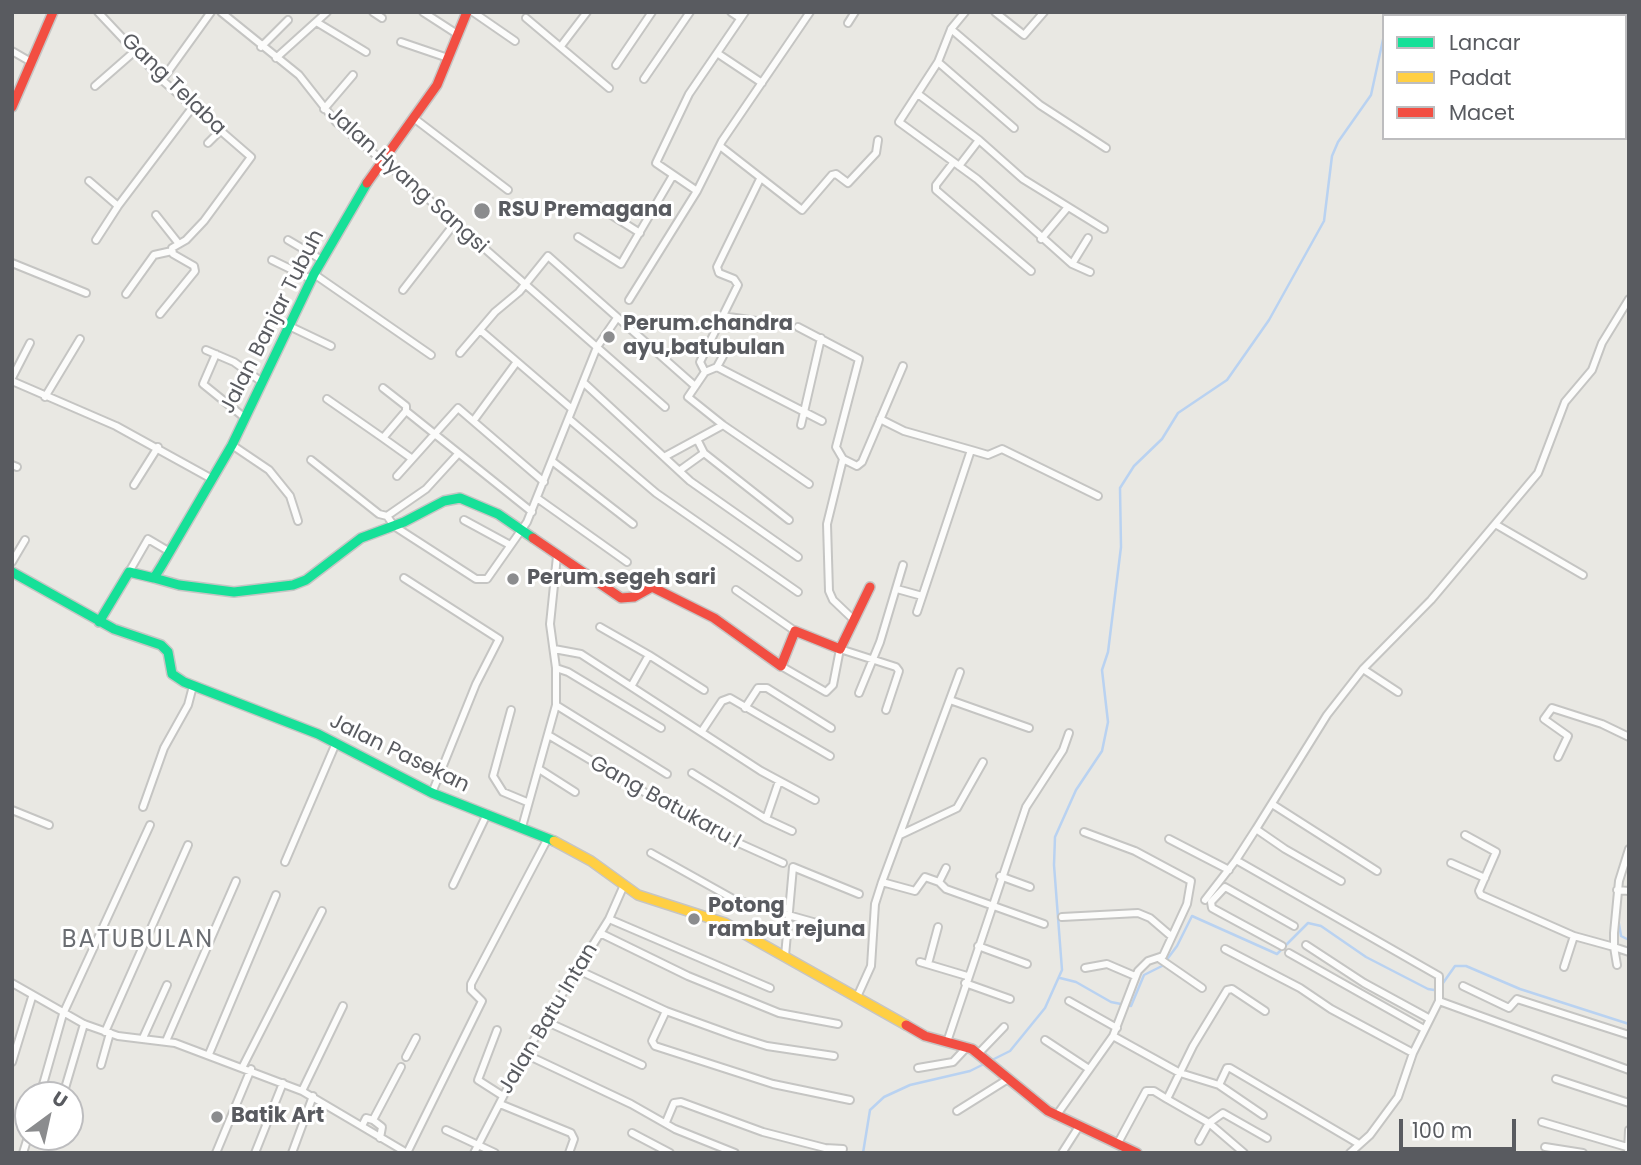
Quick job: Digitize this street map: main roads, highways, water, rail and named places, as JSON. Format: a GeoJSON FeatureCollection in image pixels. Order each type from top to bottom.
{"type":"FeatureCollection","features":[{"type":"Feature","properties":{"kind":"main road"},"geometry":{"type":"LineString","coordinates":[[12,107],[53,12]]}},
{"type":"Feature","properties":{"kind":"main road","name":"Jalan Banjar Tubuh"},"geometry":{"type":"LineString","coordinates":[[154,578],[232,445],[312,277],[383,160],[438,85],[457,34],[470,12]]}},
{"type":"Feature","properties":{"kind":"main road"},"geometry":{"type":"LineString","coordinates":[[99,622],[129,572],[178,585],[234,592],[282,588],[306,580],[361,538],[394,526],[444,501],[460,498],[488,508],[621,598],[634,597],[650,587],[655,588],[713,618],[781,666],[792,647],[795,631],[840,649],[870,587]]}},
{"type":"Feature","properties":{"kind":"main road","name":"Jalan Pasekan"},"geometry":{"type":"LineString","coordinates":[[12,572],[99,622],[161,645],[168,652],[172,674],[193,686],[336,743],[432,793],[548,838],[648,899],[724,923],[925,1036],[967,1047],[979,1053],[1056,1116],[1133,1152]]}},
{"type":"Feature","properties":{"kind":"waterway"},"geometry":{"type":"LineString","coordinates":[[992,1060],[1010,1051],[1045,1008],[1062,970],[1054,865],[1055,837],[1076,790],[1102,751],[1108,722],[1102,670],[1108,652],[1121,547],[1120,488],[1134,466],[1162,439],[1178,413],[1227,380],[1269,320],[1324,221],[1332,156],[1338,142],[1371,95],[1382,44]]}},
{"type":"Feature","properties":{"kind":"waterway"},"geometry":{"type":"LineString","coordinates":[[1060,978],[1076,982],[1111,1002],[1131,1006],[1144,975],[1162,966],[1177,946],[1192,916],[1277,954],[1308,923],[1321,926],[1366,957],[1428,989],[1434,990],[1443,983],[1455,966],[1466,966],[1520,989],[1629,1024]]}},
{"type":"Feature","properties":{"kind":"waterway"},"geometry":{"type":"LineString","coordinates":[[1618,918],[1621,936],[1629,940]]}},
{"type":"Feature","properties":{"kind":"waterway"},"geometry":{"type":"LineString","coordinates":[[863,1153],[870,1110],[884,1097],[910,1085],[970,1071],[986,1063]]}},
{"type":"Feature","properties":{"kind":"place","name":"RSU Premagana"},"geometry":{"type":"Point","coordinates":[482,211]}},
{"type":"Feature","properties":{"kind":"place","name":"Perum.chandra ayu,batubulan"},"geometry":{"type":"Point","coordinates":[609,337]}},
{"type":"Feature","properties":{"kind":"place","name":"Perum.segeh sari"},"geometry":{"type":"Point","coordinates":[513,579]}},
{"type":"Feature","properties":{"kind":"place","name":"Potong rambut rejuna"},"geometry":{"type":"Point","coordinates":[694,919]}},
{"type":"Feature","properties":{"kind":"place","name":"Batik Art"},"geometry":{"type":"Point","coordinates":[217,1117]}},
{"type":"Feature","properties":{"kind":"district","name":"BATUBULAN"},"geometry":{"type":"Point","coordinates":[138,941]}}]}
